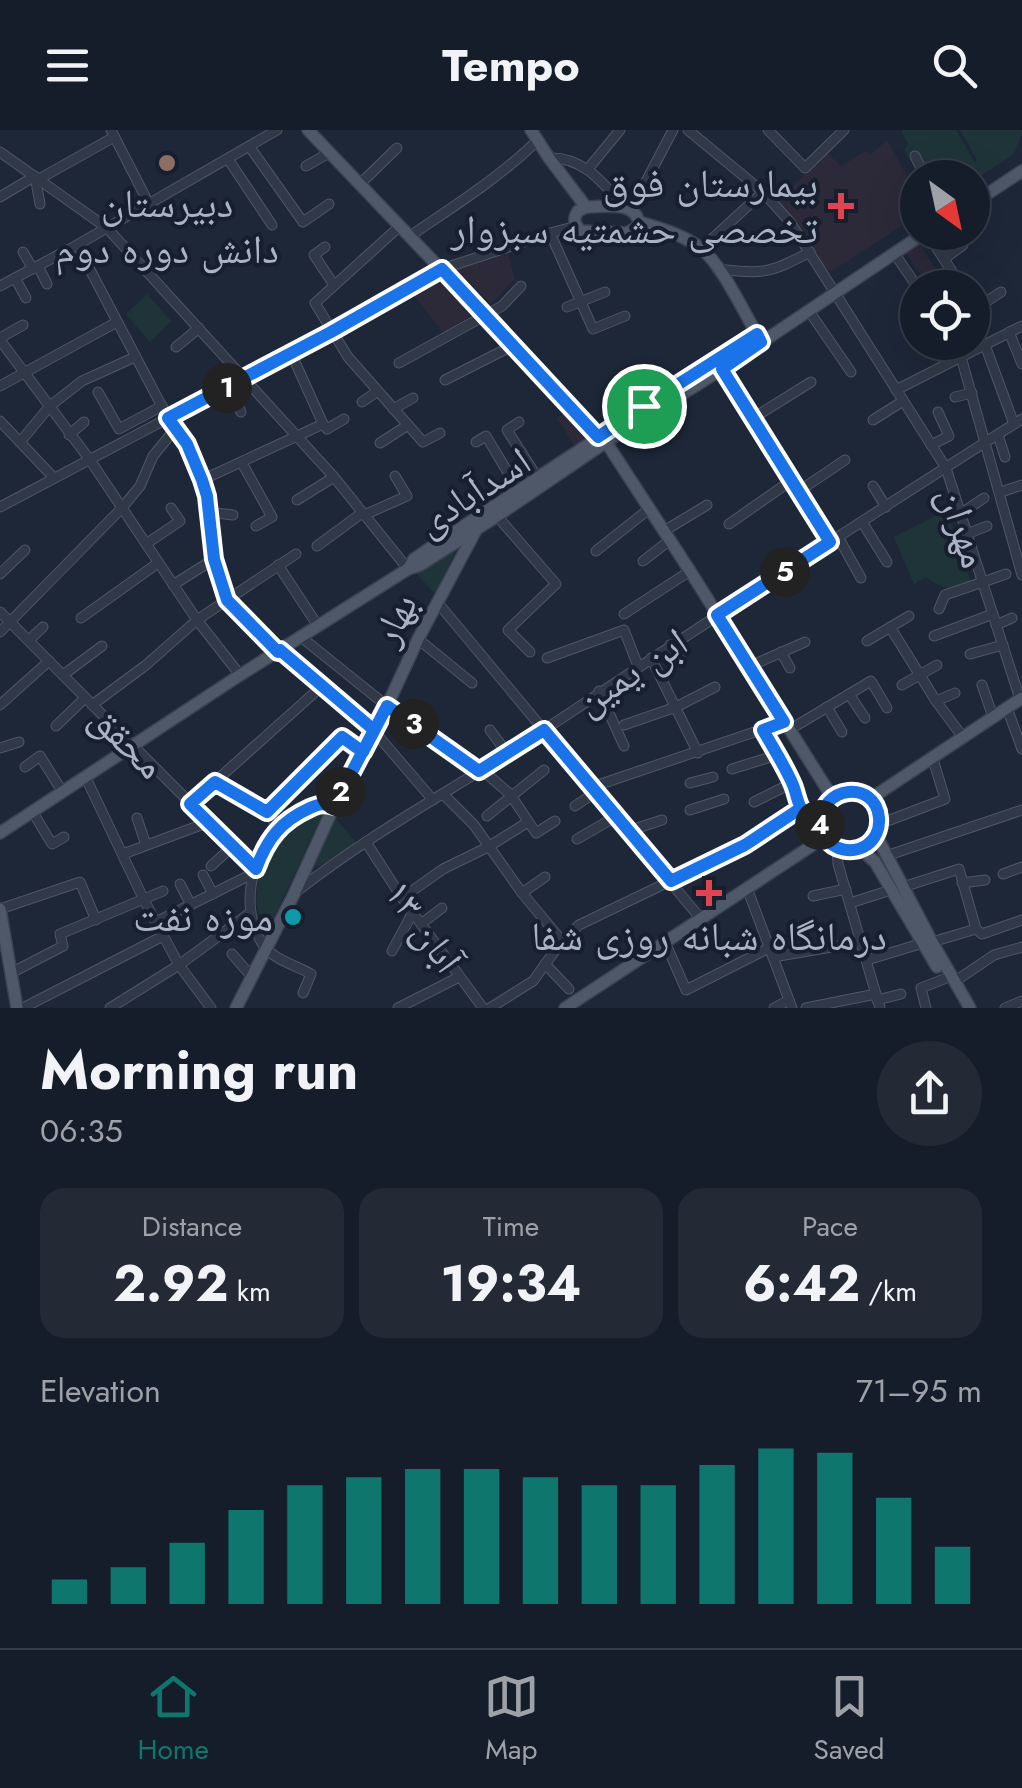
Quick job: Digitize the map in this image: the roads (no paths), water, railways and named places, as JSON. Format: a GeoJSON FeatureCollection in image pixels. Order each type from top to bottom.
{"type":"FeatureCollection","features":[{"type":"Feature","properties":{"kind":"main road"},"geometry":{"type":"LineString","coordinates":[[313,132],[602,440],[832,798]]}},
{"type":"Feature","properties":{"kind":"main road"},"geometry":{"type":"LineString","coordinates":[[535,135],[586,207]]}},
{"type":"Feature","properties":{"kind":"main road"},"geometry":{"type":"LineString","coordinates":[[990,192],[1022,171]]}},
{"type":"Feature","properties":{"kind":"main road"},"geometry":{"type":"LineString","coordinates":[[632,213],[636,230],[627,233],[586,232],[575,224],[575,215],[586,207],[632,213],[702,248],[759,338]]}},
{"type":"Feature","properties":{"kind":"main road","name":"اسدآبادی"},"geometry":{"type":"LineString","coordinates":[[408,569],[497,516],[602,440],[759,338],[809,311],[900,248]]}},
{"type":"Feature","properties":{"kind":"main road","name":"اسدآبادی"},"geometry":{"type":"LineString","coordinates":[[408,569],[414,559],[538,477],[722,369],[759,338]]}},
{"type":"Feature","properties":{"kind":"main road","name":"بهار"},"geometry":{"type":"LineString","coordinates":[[236,1008],[418,639],[478,528]]}},
{"type":"Feature","properties":{"kind":"main road"},"geometry":{"type":"LineString","coordinates":[[0,841],[4,830],[62,791],[408,569]]}},
{"type":"Feature","properties":{"kind":"main road"},"geometry":{"type":"LineString","coordinates":[[870,798],[1021,699]]}},
{"type":"Feature","properties":{"kind":"main road"},"geometry":{"type":"LineString","coordinates":[[855,792],[870,798],[879,813],[876,835],[861,848],[837,848],[823,831],[822,810],[839,794],[855,792]]}},
{"type":"Feature","properties":{"kind":"main road"},"geometry":{"type":"LineString","coordinates":[[565,1008],[586,1002],[823,831]]}},
{"type":"Feature","properties":{"kind":"main road"},"geometry":{"type":"LineString","coordinates":[[876,835],[897,888],[961,1008]]}},
{"type":"Feature","properties":{"kind":"main road"},"geometry":{"type":"LineString","coordinates":[[861,848],[897,888]]}},
{"type":"Feature","properties":{"kind":"main road"},"geometry":{"type":"LineString","coordinates":[[0,909],[20,1008]]}},
{"type":"Feature","properties":{"kind":"main road"},"geometry":{"type":"LineString","coordinates":[[949,981],[970,1008]]}},
{"type":"Feature","properties":{"kind":"street"},"geometry":{"type":"LineString","coordinates":[[0,286],[277,130]]}},
{"type":"Feature","properties":{"kind":"street"},"geometry":{"type":"LineString","coordinates":[[588,169],[620,130]]}},
{"type":"Feature","properties":{"kind":"street"},"geometry":{"type":"LineString","coordinates":[[549,158],[566,158],[588,169],[632,213],[673,130]]}},
{"type":"Feature","properties":{"kind":"street","name":"مهران"},"geometry":{"type":"LineString","coordinates":[[688,130],[763,192],[790,222],[946,468],[1021,699]]}},
{"type":"Feature","properties":{"kind":"street"},"geometry":{"type":"LineString","coordinates":[[768,130],[805,168],[841,131]]}},
{"type":"Feature","properties":{"kind":"street"},"geometry":{"type":"LineString","coordinates":[[0,197],[113,133],[149,204]]}},
{"type":"Feature","properties":{"kind":"street"},"geometry":{"type":"LineString","coordinates":[[410,236],[513,164],[535,135]]}},
{"type":"Feature","properties":{"kind":"street"},"geometry":{"type":"LineString","coordinates":[[249,146],[303,222],[329,204]]}},
{"type":"Feature","properties":{"kind":"street"},"geometry":{"type":"LineString","coordinates":[[360,184],[397,148]]}},
{"type":"Feature","properties":{"kind":"street"},"geometry":{"type":"LineString","coordinates":[[0,152],[107,228],[334,477],[408,569]]}},
{"type":"Feature","properties":{"kind":"street"},"geometry":{"type":"LineString","coordinates":[[306,166],[329,152]]}},
{"type":"Feature","properties":{"kind":"street"},"geometry":{"type":"LineString","coordinates":[[914,156],[916,160]]}},
{"type":"Feature","properties":{"kind":"street"},"geometry":{"type":"LineString","coordinates":[[228,159],[272,225]]}},
{"type":"Feature","properties":{"kind":"street"},"geometry":{"type":"LineString","coordinates":[[477,172],[484,186]]}},
{"type":"Feature","properties":{"kind":"street"},"geometry":{"type":"LineString","coordinates":[[37,177],[40,204]]}},
{"type":"Feature","properties":{"kind":"street"},"geometry":{"type":"LineString","coordinates":[[702,248],[763,192]]}},
{"type":"Feature","properties":{"kind":"street"},"geometry":{"type":"LineString","coordinates":[[400,226],[315,302],[348,357],[424,442],[440,433]]}},
{"type":"Feature","properties":{"kind":"street"},"geometry":{"type":"LineString","coordinates":[[0,507],[444,268],[577,226]]}},
{"type":"Feature","properties":{"kind":"street"},"geometry":{"type":"LineString","coordinates":[[550,233],[593,329],[624,316]]}},
{"type":"Feature","properties":{"kind":"street"},"geometry":{"type":"LineString","coordinates":[[77,245],[168,418],[187,444],[202,480],[214,559],[227,600],[278,651],[374,730],[438,797],[474,825],[562,942]]}},
{"type":"Feature","properties":{"kind":"street"},"geometry":{"type":"LineString","coordinates":[[326,247],[314,256],[334,285]]}},
{"type":"Feature","properties":{"kind":"street"},"geometry":{"type":"LineString","coordinates":[[938,250],[952,270]]}},
{"type":"Feature","properties":{"kind":"street"},"geometry":{"type":"LineString","coordinates":[[944,258],[955,250]]}},
{"type":"Feature","properties":{"kind":"street"},"geometry":{"type":"LineString","coordinates":[[23,252],[48,284]]}},
{"type":"Feature","properties":{"kind":"street"},"geometry":{"type":"LineString","coordinates":[[717,269],[768,272],[810,252]]}},
{"type":"Feature","properties":{"kind":"street"},"geometry":{"type":"LineString","coordinates":[[894,252],[906,270]]}},
{"type":"Feature","properties":{"kind":"street"},"geometry":{"type":"LineString","coordinates":[[15,278],[26,298]]}},
{"type":"Feature","properties":{"kind":"street"},"geometry":{"type":"LineString","coordinates":[[399,363],[502,306],[520,286]]}},
{"type":"Feature","properties":{"kind":"street"},"geometry":{"type":"LineString","coordinates":[[567,307],[605,292]]}},
{"type":"Feature","properties":{"kind":"street"},"geometry":{"type":"LineString","coordinates":[[990,298],[1001,292]]}},
{"type":"Feature","properties":{"kind":"street"},"geometry":{"type":"LineString","coordinates":[[809,311],[851,372]]}},
{"type":"Feature","properties":{"kind":"street"},"geometry":{"type":"LineString","coordinates":[[0,386],[118,322]]}},
{"type":"Feature","properties":{"kind":"street"},"geometry":{"type":"LineString","coordinates":[[23,325],[0,339],[90,460],[197,620],[240,675]]}},
{"type":"Feature","properties":{"kind":"street"},"geometry":{"type":"LineString","coordinates":[[990,342],[1022,326]]}},
{"type":"Feature","properties":{"kind":"street"},"geometry":{"type":"LineString","coordinates":[[176,346],[199,328]]}},
{"type":"Feature","properties":{"kind":"street"},"geometry":{"type":"LineString","coordinates":[[1010,332],[1022,364]]}},
{"type":"Feature","properties":{"kind":"street"},"geometry":{"type":"LineString","coordinates":[[445,380],[514,344]]}},
{"type":"Feature","properties":{"kind":"street"},"geometry":{"type":"LineString","coordinates":[[290,353],[326,429],[344,419]]}},
{"type":"Feature","properties":{"kind":"street"},"geometry":{"type":"LineString","coordinates":[[20,442],[50,406],[82,382],[135,356]]}},
{"type":"Feature","properties":{"kind":"street"},"geometry":{"type":"LineString","coordinates":[[990,357],[1019,424]]}},
{"type":"Feature","properties":{"kind":"street"},"geometry":{"type":"LineString","coordinates":[[896,390],[955,360]]}},
{"type":"Feature","properties":{"kind":"street"},"geometry":{"type":"LineString","coordinates":[[962,360],[1022,575]]}},
{"type":"Feature","properties":{"kind":"street"},"geometry":{"type":"LineString","coordinates":[[722,369],[799,491],[862,578]]}},
{"type":"Feature","properties":{"kind":"street"},"geometry":{"type":"LineString","coordinates":[[752,418],[811,382]]}},
{"type":"Feature","properties":{"kind":"street"},"geometry":{"type":"LineString","coordinates":[[228,387],[241,412]]}},
{"type":"Feature","properties":{"kind":"street"},"geometry":{"type":"LineString","coordinates":[[98,392],[119,429],[162,406]]}},
{"type":"Feature","properties":{"kind":"street"},"geometry":{"type":"LineString","coordinates":[[362,402],[378,392]]}},
{"type":"Feature","properties":{"kind":"street"},"geometry":{"type":"LineString","coordinates":[[955,397],[972,392]]}},
{"type":"Feature","properties":{"kind":"street"},"geometry":{"type":"LineString","coordinates":[[393,409],[414,398]]}},
{"type":"Feature","properties":{"kind":"street"},"geometry":{"type":"LineString","coordinates":[[873,420],[903,401]]}},
{"type":"Feature","properties":{"kind":"street"},"geometry":{"type":"LineString","coordinates":[[931,445],[948,436],[938,412]]}},
{"type":"Feature","properties":{"kind":"street"},"geometry":{"type":"LineString","coordinates":[[0,421],[4,432],[20,442],[54,478]]}},
{"type":"Feature","properties":{"kind":"street"},"geometry":{"type":"LineString","coordinates":[[69,434],[84,422]]}},
{"type":"Feature","properties":{"kind":"street"},"geometry":{"type":"LineString","coordinates":[[519,422],[507,430],[538,477]]}},
{"type":"Feature","properties":{"kind":"street"},"geometry":{"type":"LineString","coordinates":[[202,480],[323,424]]}},
{"type":"Feature","properties":{"kind":"street","name":"ابن یمین"},"geometry":{"type":"LineString","coordinates":[[294,894],[366,842],[1019,424]]}},
{"type":"Feature","properties":{"kind":"street"},"geometry":{"type":"LineString","coordinates":[[380,443],[408,425]]}},
{"type":"Feature","properties":{"kind":"street"},"geometry":{"type":"LineString","coordinates":[[0,632],[122,508],[140,486],[153,456],[175,429]]}},
{"type":"Feature","properties":{"kind":"street"},"geometry":{"type":"LineString","coordinates":[[998,434],[1005,457]]}},
{"type":"Feature","properties":{"kind":"street"},"geometry":{"type":"LineString","coordinates":[[476,442],[486,436],[519,491]]}},
{"type":"Feature","properties":{"kind":"street"},"geometry":{"type":"LineString","coordinates":[[799,491],[845,460]]}},
{"type":"Feature","properties":{"kind":"street"},"geometry":{"type":"LineString","coordinates":[[242,463],[272,517],[256,526]]}},
{"type":"Feature","properties":{"kind":"street"},"geometry":{"type":"LineString","coordinates":[[317,546],[363,514],[407,496],[394,476]]}},
{"type":"Feature","properties":{"kind":"street"},"geometry":{"type":"LineString","coordinates":[[297,500],[334,477]]}},
{"type":"Feature","properties":{"kind":"street"},"geometry":{"type":"LineString","coordinates":[[729,524],[792,480]]}},
{"type":"Feature","properties":{"kind":"street"},"geometry":{"type":"LineString","coordinates":[[1001,492],[1022,485]]}},
{"type":"Feature","properties":{"kind":"street"},"geometry":{"type":"LineString","coordinates":[[873,486],[886,507]]}},
{"type":"Feature","properties":{"kind":"street"},"geometry":{"type":"LineString","coordinates":[[960,514],[984,498]]}},
{"type":"Feature","properties":{"kind":"street"},"geometry":{"type":"LineString","coordinates":[[642,561],[707,504]]}},
{"type":"Feature","properties":{"kind":"street"},"geometry":{"type":"LineString","coordinates":[[146,544],[180,522],[171,508]]}},
{"type":"Feature","properties":{"kind":"street"},"geometry":{"type":"LineString","coordinates":[[596,551],[649,509]]}},
{"type":"Feature","properties":{"kind":"street"},"geometry":{"type":"LineString","coordinates":[[208,512],[232,515]]}},
{"type":"Feature","properties":{"kind":"street"},"geometry":{"type":"LineString","coordinates":[[497,516],[556,584]]}},
{"type":"Feature","properties":{"kind":"street"},"geometry":{"type":"LineString","coordinates":[[862,522],[886,562]]}},
{"type":"Feature","properties":{"kind":"street"},"geometry":{"type":"LineString","coordinates":[[967,534],[987,526]]}},
{"type":"Feature","properties":{"kind":"street"},"geometry":{"type":"LineString","coordinates":[[0,574],[25,550]]}},
{"type":"Feature","properties":{"kind":"street"},"geometry":{"type":"LineString","coordinates":[[56,726],[146,665],[197,620],[296,554]]}},
{"type":"Feature","properties":{"kind":"street"},"geometry":{"type":"LineString","coordinates":[[173,585],[214,559]]}},
{"type":"Feature","properties":{"kind":"street"},"geometry":{"type":"LineString","coordinates":[[81,618],[158,564]]}},
{"type":"Feature","properties":{"kind":"street"},"geometry":{"type":"LineString","coordinates":[[278,565],[318,626]]}},
{"type":"Feature","properties":{"kind":"street"},"geometry":{"type":"LineString","coordinates":[[624,614],[690,572]]}},
{"type":"Feature","properties":{"kind":"street"},"geometry":{"type":"LineString","coordinates":[[530,652],[508,630],[567,574]]}},
{"type":"Feature","properties":{"kind":"street"},"geometry":{"type":"LineString","coordinates":[[939,608],[944,595],[1006,574]]}},
{"type":"Feature","properties":{"kind":"street"},"geometry":{"type":"LineString","coordinates":[[438,603],[701,919]]}},
{"type":"Feature","properties":{"kind":"street","name":"محقق"},"geometry":{"type":"LineString","coordinates":[[0,612],[255,871]]}},
{"type":"Feature","properties":{"kind":"street"},"geometry":{"type":"LineString","coordinates":[[458,626],[468,616]]}},
{"type":"Feature","properties":{"kind":"street"},"geometry":{"type":"LineString","coordinates":[[867,642],[908,616]]}},
{"type":"Feature","properties":{"kind":"street"},"geometry":{"type":"LineString","coordinates":[[934,636],[994,619],[1012,618]]}},
{"type":"Feature","properties":{"kind":"street"},"geometry":{"type":"LineString","coordinates":[[28,640],[43,627]]}},
{"type":"Feature","properties":{"kind":"street"},"geometry":{"type":"LineString","coordinates":[[890,627],[962,736]]}},
{"type":"Feature","properties":{"kind":"street"},"geometry":{"type":"LineString","coordinates":[[547,658],[624,630],[638,666]]}},
{"type":"Feature","properties":{"kind":"street"},"geometry":{"type":"LineString","coordinates":[[301,637],[387,706],[480,770],[511,796],[536,833],[556,821]]}},
{"type":"Feature","properties":{"kind":"street"},"geometry":{"type":"LineString","coordinates":[[418,639],[472,683]]}},
{"type":"Feature","properties":{"kind":"street"},"geometry":{"type":"LineString","coordinates":[[748,666],[805,642]]}},
{"type":"Feature","properties":{"kind":"street"},"geometry":{"type":"LineString","coordinates":[[670,645],[681,660]]}},
{"type":"Feature","properties":{"kind":"street"},"geometry":{"type":"LineString","coordinates":[[970,654],[1002,645]]}},
{"type":"Feature","properties":{"kind":"street"},"geometry":{"type":"LineString","coordinates":[[62,675],[102,646]]}},
{"type":"Feature","properties":{"kind":"street"},"geometry":{"type":"LineString","coordinates":[[781,652],[790,668]]}},
{"type":"Feature","properties":{"kind":"street"},"geometry":{"type":"LineString","coordinates":[[651,658],[698,753]]}},
{"type":"Feature","properties":{"kind":"street"},"geometry":{"type":"LineString","coordinates":[[0,705],[48,661]]}},
{"type":"Feature","properties":{"kind":"street"},"geometry":{"type":"LineString","coordinates":[[1010,668],[1022,663]]}},
{"type":"Feature","properties":{"kind":"street"},"geometry":{"type":"LineString","coordinates":[[902,685],[937,665]]}},
{"type":"Feature","properties":{"kind":"street"},"geometry":{"type":"LineString","coordinates":[[575,806],[594,789],[763,730],[786,726],[870,681],[887,708]]}},
{"type":"Feature","properties":{"kind":"street"},"geometry":{"type":"LineString","coordinates":[[190,804],[322,686]]}},
{"type":"Feature","properties":{"kind":"street"},"geometry":{"type":"LineString","coordinates":[[982,686],[993,716]]}},
{"type":"Feature","properties":{"kind":"street"},"geometry":{"type":"LineString","coordinates":[[624,725],[676,708],[715,688]]}},
{"type":"Feature","properties":{"kind":"street"},"geometry":{"type":"LineString","coordinates":[[599,691],[624,746]]}},
{"type":"Feature","properties":{"kind":"street"},"geometry":{"type":"LineString","coordinates":[[936,701],[955,693]]}},
{"type":"Feature","properties":{"kind":"street"},"geometry":{"type":"LineString","coordinates":[[850,694],[864,718]]}},
{"type":"Feature","properties":{"kind":"street"},"geometry":{"type":"LineString","coordinates":[[827,707],[842,732]]}},
{"type":"Feature","properties":{"kind":"street"},"geometry":{"type":"LineString","coordinates":[[1007,708],[1022,749]]}},
{"type":"Feature","properties":{"kind":"street"},"geometry":{"type":"LineString","coordinates":[[490,730],[507,753]]}},
{"type":"Feature","properties":{"kind":"street"},"geometry":{"type":"LineString","coordinates":[[763,730],[801,808],[823,831]]}},
{"type":"Feature","properties":{"kind":"street"},"geometry":{"type":"LineString","coordinates":[[267,812],[342,737],[363,752]]}},
{"type":"Feature","properties":{"kind":"street"},"geometry":{"type":"LineString","coordinates":[[0,748],[19,742]]}},
{"type":"Feature","properties":{"kind":"street"},"geometry":{"type":"LineString","coordinates":[[732,769],[777,755]]}},
{"type":"Feature","properties":{"kind":"street"},"geometry":{"type":"LineString","coordinates":[[25,766],[40,756],[62,791]]}},
{"type":"Feature","properties":{"kind":"street"},"geometry":{"type":"LineString","coordinates":[[880,822],[946,799],[932,756]]}},
{"type":"Feature","properties":{"kind":"street"},"geometry":{"type":"LineString","coordinates":[[486,816],[544,770]]}},
{"type":"Feature","properties":{"kind":"street"},"geometry":{"type":"LineString","coordinates":[[85,776],[163,936],[211,1008]]}},
{"type":"Feature","properties":{"kind":"street"},"geometry":{"type":"LineString","coordinates":[[690,783],[713,776]]}},
{"type":"Feature","properties":{"kind":"street"},"geometry":{"type":"LineString","coordinates":[[153,788],[164,778]]}},
{"type":"Feature","properties":{"kind":"street"},"geometry":{"type":"LineString","coordinates":[[215,782],[267,812],[279,827]]}},
{"type":"Feature","properties":{"kind":"street"},"geometry":{"type":"LineString","coordinates":[[754,802],[792,783]]}},
{"type":"Feature","properties":{"kind":"street"},"geometry":{"type":"LineString","coordinates":[[695,809],[724,799]]}},
{"type":"Feature","properties":{"kind":"street"},"geometry":{"type":"LineString","coordinates":[[303,994],[312,974],[266,950],[250,914],[250,892],[263,852],[279,827],[292,816],[320,804],[334,806]]}},
{"type":"Feature","properties":{"kind":"street"},"geometry":{"type":"LineString","coordinates":[[487,1008],[533,980],[579,925],[745,845],[801,808]]}},
{"type":"Feature","properties":{"kind":"street"},"geometry":{"type":"LineString","coordinates":[[886,856],[1022,810]]}},
{"type":"Feature","properties":{"kind":"street"},"geometry":{"type":"LineString","coordinates":[[32,811],[52,844],[64,837]]}},
{"type":"Feature","properties":{"kind":"street"},"geometry":{"type":"LineString","coordinates":[[577,839],[617,816]]}},
{"type":"Feature","properties":{"kind":"street"},"geometry":{"type":"LineString","coordinates":[[137,818],[146,845]]}},
{"type":"Feature","properties":{"kind":"street"},"geometry":{"type":"LineString","coordinates":[[628,831],[662,820]]}},
{"type":"Feature","properties":{"kind":"street"},"geometry":{"type":"LineString","coordinates":[[123,854],[209,822]]}},
{"type":"Feature","properties":{"kind":"street"},"geometry":{"type":"LineString","coordinates":[[402,898],[528,822]]}},
{"type":"Feature","properties":{"kind":"street","name":"۱۳ آبان"},"geometry":{"type":"LineString","coordinates":[[366,842],[459,977],[487,1008]]}},
{"type":"Feature","properties":{"kind":"street"},"geometry":{"type":"LineString","coordinates":[[211,866],[233,846]]}},
{"type":"Feature","properties":{"kind":"street"},"geometry":{"type":"LineString","coordinates":[[837,848],[838,864],[878,1000]]}},
{"type":"Feature","properties":{"kind":"street"},"geometry":{"type":"LineString","coordinates":[[1003,874],[1022,868]]}},
{"type":"Feature","properties":{"kind":"street"},"geometry":{"type":"LineString","coordinates":[[306,869],[323,870]]}},
{"type":"Feature","properties":{"kind":"street"},"geometry":{"type":"LineString","coordinates":[[850,903],[958,870],[979,932],[994,955]]}},
{"type":"Feature","properties":{"kind":"street"},"geometry":{"type":"LineString","coordinates":[[156,922],[255,871]]}},
{"type":"Feature","properties":{"kind":"street"},"geometry":{"type":"LineString","coordinates":[[203,875],[213,894]]}},
{"type":"Feature","properties":{"kind":"street"},"geometry":{"type":"LineString","coordinates":[[522,893],[545,877]]}},
{"type":"Feature","properties":{"kind":"street"},"geometry":{"type":"LineString","coordinates":[[962,883],[985,880]]}},
{"type":"Feature","properties":{"kind":"street"},"geometry":{"type":"LineString","coordinates":[[0,909],[80,882],[96,920]]}},
{"type":"Feature","properties":{"kind":"street"},"geometry":{"type":"LineString","coordinates":[[180,884],[191,904]]}},
{"type":"Feature","properties":{"kind":"street"},"geometry":{"type":"LineString","coordinates":[[747,888],[790,1004],[774,1008]]}},
{"type":"Feature","properties":{"kind":"street"},"geometry":{"type":"LineString","coordinates":[[813,896],[846,889]]}},
{"type":"Feature","properties":{"kind":"street"},"geometry":{"type":"LineString","coordinates":[[11,972],[63,946],[60,934],[163,891]]}},
{"type":"Feature","properties":{"kind":"street"},"geometry":{"type":"LineString","coordinates":[[421,924],[442,908]]}},
{"type":"Feature","properties":{"kind":"street"},"geometry":{"type":"LineString","coordinates":[[392,951],[412,912]]}},
{"type":"Feature","properties":{"kind":"street"},"geometry":{"type":"LineString","coordinates":[[111,1008],[250,914]]}},
{"type":"Feature","properties":{"kind":"street"},"geometry":{"type":"LineString","coordinates":[[867,960],[1022,920]]}},
{"type":"Feature","properties":{"kind":"street"},"geometry":{"type":"LineString","coordinates":[[20,1008],[163,936]]}},
{"type":"Feature","properties":{"kind":"street"},"geometry":{"type":"LineString","coordinates":[[665,942],[686,990],[771,953],[860,942]]}},
{"type":"Feature","properties":{"kind":"street"},"geometry":{"type":"LineString","coordinates":[[926,1008],[921,988],[949,981],[994,955],[1022,947]]}},
{"type":"Feature","properties":{"kind":"street"},"geometry":{"type":"LineString","coordinates":[[232,954],[252,976]]}},
{"type":"Feature","properties":{"kind":"street"},"geometry":{"type":"LineString","coordinates":[[545,964],[569,989]]}},
{"type":"Feature","properties":{"kind":"street"},"geometry":{"type":"LineString","coordinates":[[398,1008],[459,977]]}},
{"type":"Feature","properties":{"kind":"street"},"geometry":{"type":"LineString","coordinates":[[806,1008],[901,994]]}},
{"type":"Feature","properties":{"kind":"street"},"geometry":{"type":"LineString","coordinates":[[1004,1008],[1022,1002]]}},
{"type":"Feature","properties":{"kind":"place","name":"دبیرستان دانش دوره دوم"},"geometry":{"type":"Point","coordinates":[167,163]}},
{"type":"Feature","properties":{"kind":"place","name":"بیمارستان فوق تخصصی حشمتیه سبزوار"},"geometry":{"type":"Point","coordinates":[841,206]}},
{"type":"Feature","properties":{"kind":"place","name":"درمانگاه شبانه روزی شفا"},"geometry":{"type":"Point","coordinates":[709,893]}},
{"type":"Feature","properties":{"kind":"place","name":"موزه نفت"},"geometry":{"type":"Point","coordinates":[293,917]}}]}
